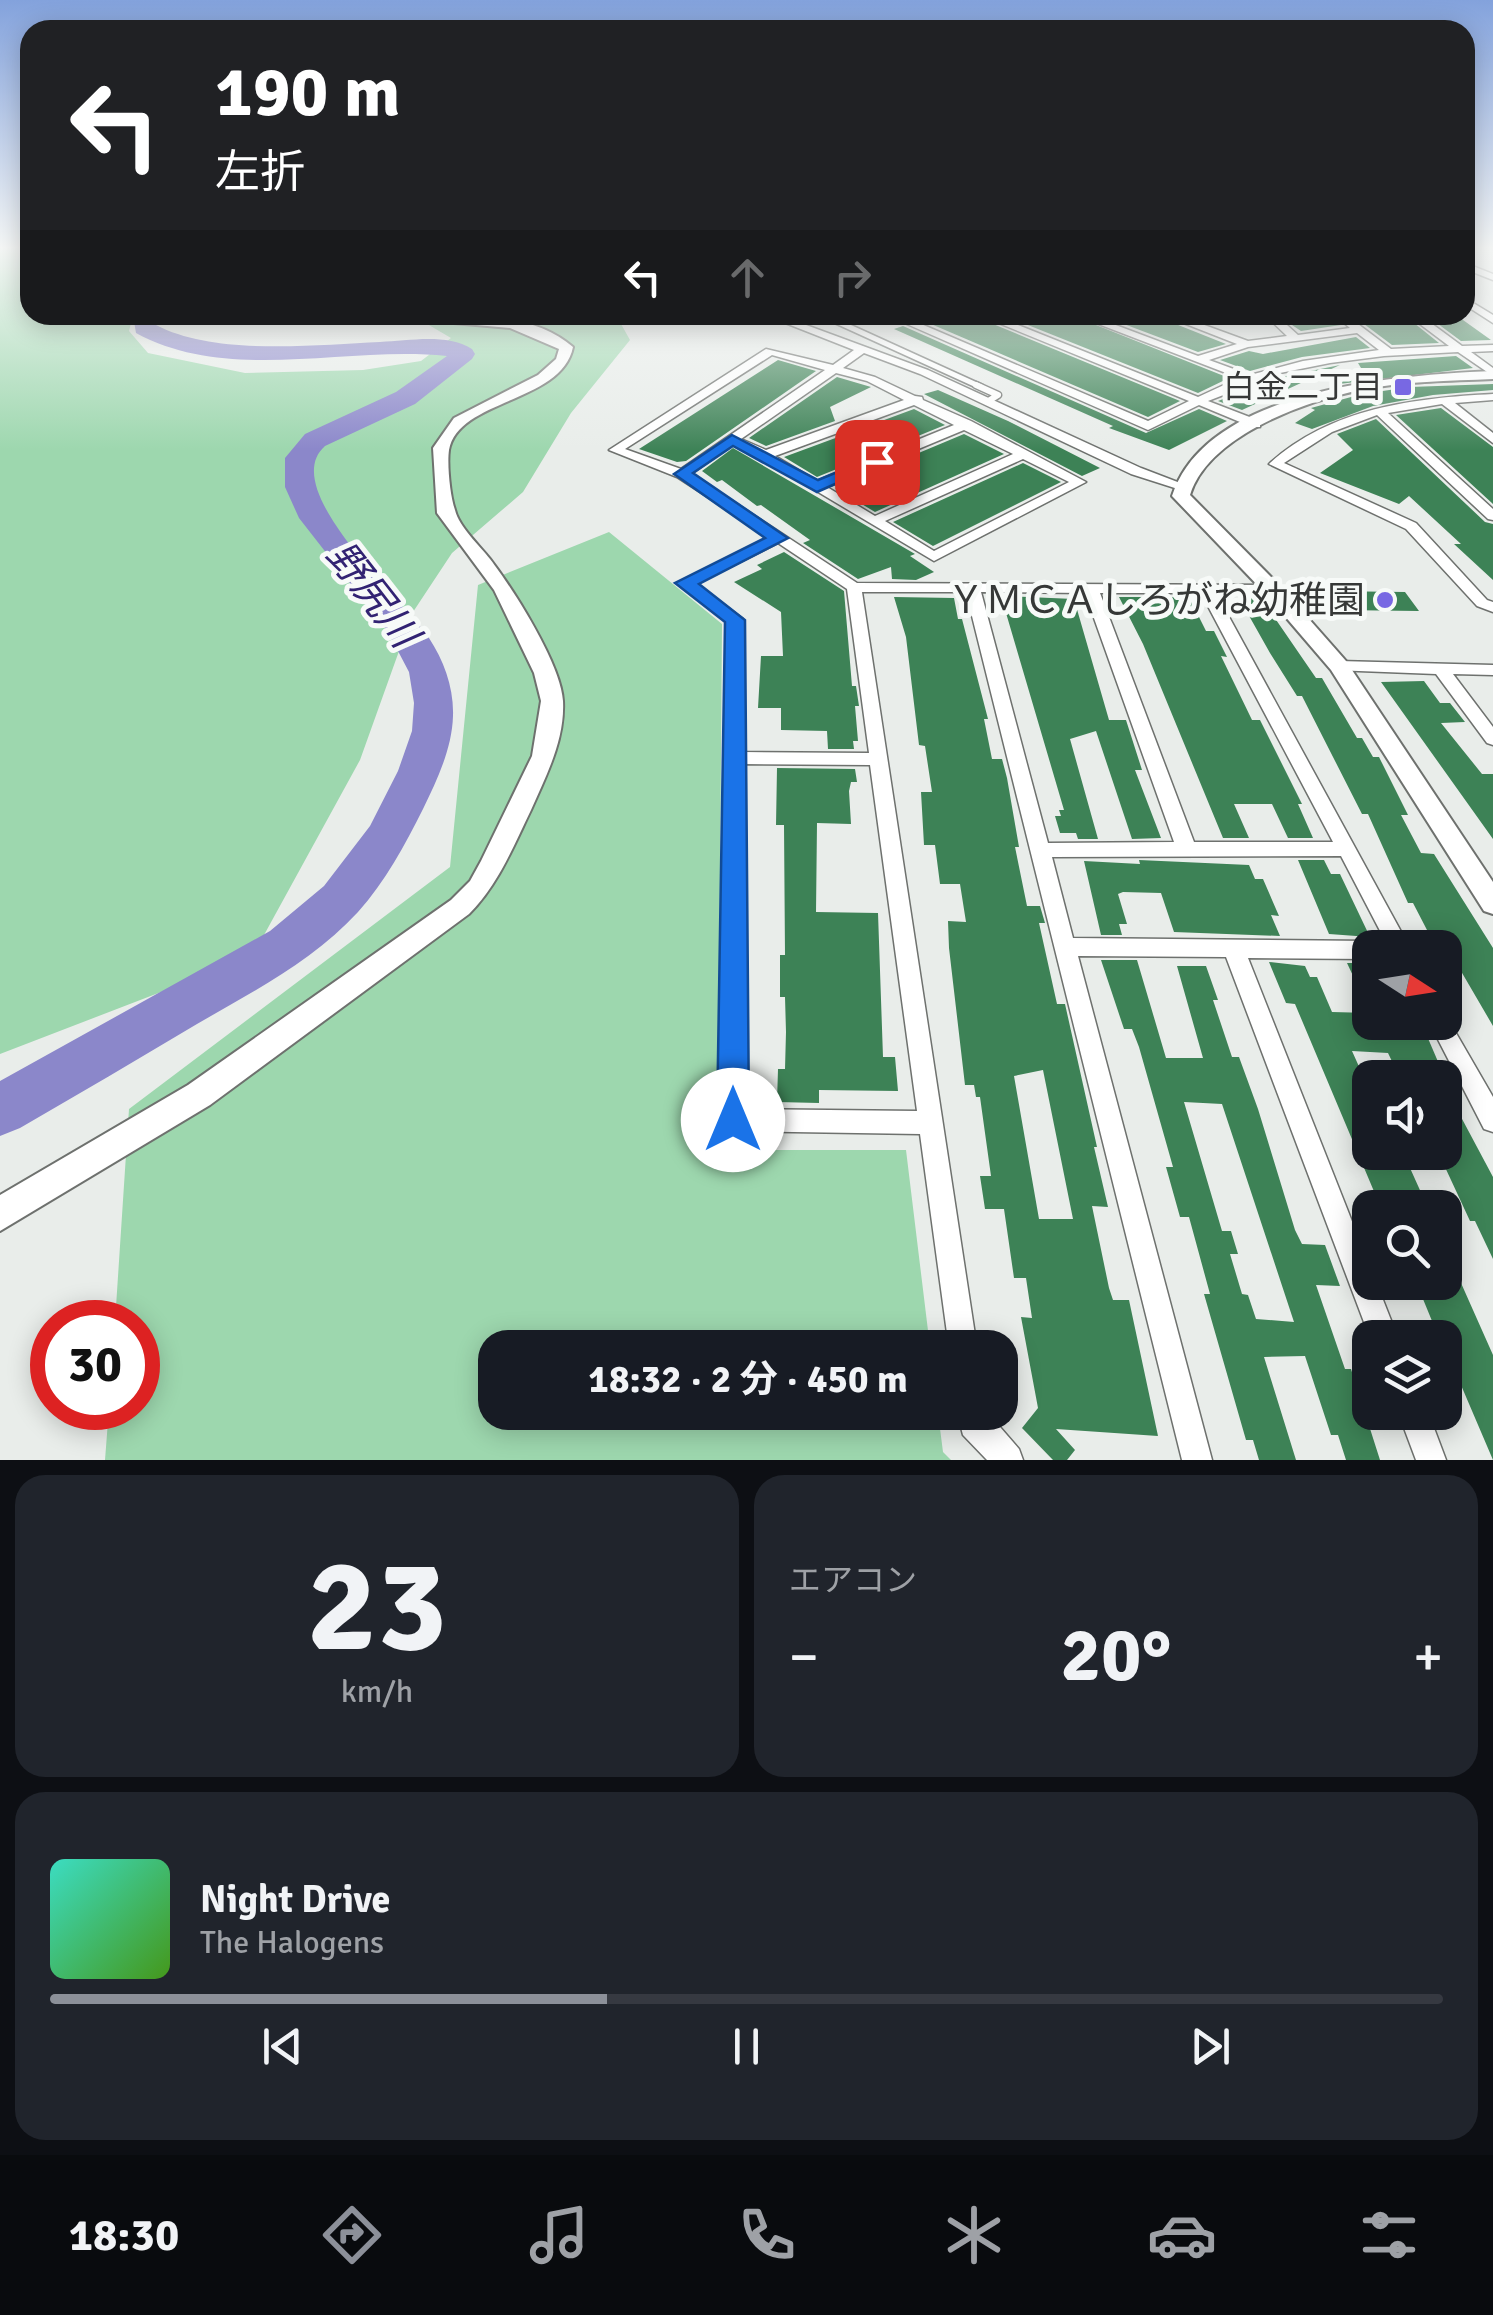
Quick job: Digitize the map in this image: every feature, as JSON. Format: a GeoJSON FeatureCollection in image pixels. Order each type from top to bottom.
{"type":"FeatureCollection","features":[{"type":"Feature","properties":{"kind":"street"},"geometry":{"type":"LineString","coordinates":[[0,1214],[199,1095],[460,907],[479,888],[544,756],[552,701],[545,673],[503,589],[446,514],[441,448],[459,421],[543,378],[564,361],[566,347],[544,332],[511,325]]}},
{"type":"Feature","properties":{"kind":"street"},"geometry":{"type":"LineString","coordinates":[[795,325],[990,400],[1136,471],[1181,486]]}},
{"type":"Feature","properties":{"kind":"street"},"geometry":{"type":"LineString","coordinates":[[913,325],[1148,426],[1252,379],[1337,358],[1493,348]]}},
{"type":"Feature","properties":{"kind":"street"},"geometry":{"type":"LineString","coordinates":[[1009,325],[1256,424]]}},
{"type":"Feature","properties":{"kind":"street"},"geometry":{"type":"LineString","coordinates":[[1106,325],[1252,379]]}},
{"type":"Feature","properties":{"kind":"street"},"geometry":{"type":"LineString","coordinates":[[1195,325],[1247,344]]}},
{"type":"Feature","properties":{"kind":"street"},"geometry":{"type":"LineString","coordinates":[[1281,325],[1294,337]]}},
{"type":"Feature","properties":{"kind":"street"},"geometry":{"type":"LineString","coordinates":[[1353,325],[1389,353]]}},
{"type":"Feature","properties":{"kind":"street"},"geometry":{"type":"LineString","coordinates":[[1426,325],[1493,374]]}},
{"type":"Feature","properties":{"kind":"street"},"geometry":{"type":"LineString","coordinates":[[1198,360],[1247,344],[1360,330]]}},
{"type":"Feature","properties":{"kind":"street"},"geometry":{"type":"LineString","coordinates":[[682,474],[860,351]]}},
{"type":"Feature","properties":{"kind":"street"},"geometry":{"type":"LineString","coordinates":[[732,440],[765,455],[934,557],[1079,482],[918,399],[836,368],[770,352],[614,450],[682,474],[854,587],[1272,589]]}},
{"type":"Feature","properties":{"kind":"street"},"geometry":{"type":"LineString","coordinates":[[1493,374],[1358,386],[1316,396],[1209,448],[1181,486],[1181,496],[1272,589],[1339,666],[1493,904]]}},
{"type":"Feature","properties":{"kind":"street"},"geometry":{"type":"LineString","coordinates":[[1493,397],[1379,411],[1334,426],[1275,464],[1410,526],[1482,602],[1493,607]]}},
{"type":"Feature","properties":{"kind":"street"},"geometry":{"type":"LineString","coordinates":[[765,455],[918,399]]}},
{"type":"Feature","properties":{"kind":"street"},"geometry":{"type":"LineString","coordinates":[[1444,400],[1493,440]]}},
{"type":"Feature","properties":{"kind":"street"},"geometry":{"type":"LineString","coordinates":[[1379,411],[1493,516]]}},
{"type":"Feature","properties":{"kind":"street"},"geometry":{"type":"LineString","coordinates":[[817,486],[967,424]]}},
{"type":"Feature","properties":{"kind":"street"},"geometry":{"type":"LineString","coordinates":[[874,521],[1024,454]]}},
{"type":"Feature","properties":{"kind":"street"},"geometry":{"type":"LineString","coordinates":[[778,538],[685,583],[735,620],[733,1120],[931,1123]]}},
{"type":"Feature","properties":{"kind":"street"},"geometry":{"type":"LineString","coordinates":[[854,587],[960,1330]]}},
{"type":"Feature","properties":{"kind":"street"},"geometry":{"type":"LineString","coordinates":[[972,587],[1196,1460]]}},
{"type":"Feature","properties":{"kind":"street"},"geometry":{"type":"LineString","coordinates":[[1090,587],[1187,850]]}},
{"type":"Feature","properties":{"kind":"street"},"geometry":{"type":"LineString","coordinates":[[1208,590],[1391,930]]}},
{"type":"Feature","properties":{"kind":"street"},"geometry":{"type":"LineString","coordinates":[[1339,666],[1493,670]]}},
{"type":"Feature","properties":{"kind":"street"},"geometry":{"type":"LineString","coordinates":[[1441,669],[1492,735]]}},
{"type":"Feature","properties":{"kind":"street"},"geometry":{"type":"LineString","coordinates":[[735,758],[879,758]]}},
{"type":"Feature","properties":{"kind":"street"},"geometry":{"type":"LineString","coordinates":[[1038,850],[1348,849]]}},
{"type":"Feature","properties":{"kind":"street"},"geometry":{"type":"LineString","coordinates":[[1067,947],[1352,950]]}},
{"type":"Feature","properties":{"kind":"street"},"geometry":{"type":"LineString","coordinates":[[1234,949],[1377,1320]]}},
{"type":"Feature","properties":{"kind":"street"},"geometry":{"type":"LineString","coordinates":[[1450,1040],[1493,1122]]}},
{"type":"Feature","properties":{"kind":"street"},"geometry":{"type":"LineString","coordinates":[[980,1430],[1008,1460]]}},
{"type":"Feature","properties":{"kind":"street"},"geometry":{"type":"LineString","coordinates":[[1420,1430],[1431,1460]]}},
{"type":"Feature","properties":{"kind":"lane"},"geometry":{"type":"LineString","coordinates":[[845,325],[998,395],[990,400]]}},
{"type":"Feature","properties":{"kind":"green space"},"geometry":{"type":"Polygon","coordinates":[[[0,315],[20,315],[20,325],[130,325],[129,331],[148,353],[245,373],[363,370],[421,361],[451,338],[429,325],[622,325],[630,340],[571,413],[523,492],[452,553],[413,612],[360,760],[252,957],[0,1054],[0,315]]]}},
{"type":"Feature","properties":{"kind":"green space"},"geometry":{"type":"Polygon","coordinates":[[[609,532],[722,624],[718,1150],[906,1150],[928,1330],[478,1330],[478,1430],[940,1430],[943,1452],[951,1460],[105,1460],[107,1430],[160,1430],[160,1300],[116,1300],[129,1109],[450,867],[478,585],[609,532]]]}},
{"type":"Feature","properties":{"kind":"building"},"geometry":{"type":"Polygon","coordinates":[[[933,325],[995,325],[1180,401],[1148,417],[933,325]]]}},
{"type":"Feature","properties":{"kind":"building"},"geometry":{"type":"Polygon","coordinates":[[[1028,325],[1096,325],[1229,378],[1198,393],[1028,325]]]}},
{"type":"Feature","properties":{"kind":"building"},"geometry":{"type":"Polygon","coordinates":[[[1126,325],[1178,325],[1226,344],[1198,352],[1126,325]]]}},
{"type":"Feature","properties":{"kind":"building"},"geometry":{"type":"Polygon","coordinates":[[[1292,325],[1341,325],[1301,331],[1292,325]]]}},
{"type":"Feature","properties":{"kind":"building"},"geometry":{"type":"Polygon","coordinates":[[[1365,325],[1416,325],[1439,343],[1392,345],[1365,325]]]}},
{"type":"Feature","properties":{"kind":"building"},"geometry":{"type":"Polygon","coordinates":[[[1439,325],[1470,325],[1491,340],[1461,341],[1439,325]]]}},
{"type":"Feature","properties":{"kind":"building"},"geometry":{"type":"Polygon","coordinates":[[[903,326],[1146,433],[1199,409],[1227,421],[1169,450],[1109,428],[1113,426],[894,329],[903,326]]]}},
{"type":"Feature","properties":{"kind":"building"},"geometry":{"type":"Polygon","coordinates":[[[1356,337],[1370,348],[1302,357],[1250,371],[1220,360],[1249,351],[1263,354],[1356,337]]]}},
{"type":"Feature","properties":{"kind":"building"},"geometry":{"type":"Polygon","coordinates":[[[1456,356],[1473,368],[1339,384],[1361,368],[1358,363],[1456,356]]]}},
{"type":"Feature","properties":{"kind":"building"},"geometry":{"type":"Polygon","coordinates":[[[778,360],[816,371],[686,461],[677,462],[639,449],[778,360]]]}},
{"type":"Feature","properties":{"kind":"building"},"geometry":{"type":"Polygon","coordinates":[[[1340,365],[1242,410],[1218,401],[1281,377],[1340,365]]]}},
{"type":"Feature","properties":{"kind":"building"},"geometry":{"type":"Polygon","coordinates":[[[837,377],[871,387],[830,407],[835,421],[766,446],[749,438],[837,377]]]}},
{"type":"Feature","properties":{"kind":"building"},"geometry":{"type":"Polygon","coordinates":[[[1493,384],[1493,390],[1373,406],[1312,429],[1295,423],[1315,410],[1311,408],[1362,394],[1410,387],[1493,384]]]}},
{"type":"Feature","properties":{"kind":"building"},"geometry":{"type":"Polygon","coordinates":[[[938,390],[1100,468],[1082,476],[924,394],[938,390]]]}},
{"type":"Feature","properties":{"kind":"building"},"geometry":{"type":"Polygon","coordinates":[[[1441,408],[1493,447],[1493,504],[1396,415],[1441,408]]]}},
{"type":"Feature","properties":{"kind":"building"},"geometry":{"type":"Polygon","coordinates":[[[914,409],[945,425],[817,477],[784,457],[914,409]]]}},
{"type":"Feature","properties":{"kind":"building"},"geometry":{"type":"Polygon","coordinates":[[[1376,419],[1485,522],[1493,524],[1493,580],[1409,496],[1399,504],[1320,473],[1353,450],[1337,434],[1376,419]]]}},
{"type":"Feature","properties":{"kind":"building"},"geometry":{"type":"Polygon","coordinates":[[[964,434],[1004,454],[875,512],[835,488],[964,434]]]}},
{"type":"Feature","properties":{"kind":"building"},"geometry":{"type":"Polygon","coordinates":[[[733,448],[915,554],[910,556],[934,572],[916,580],[892,579],[891,567],[858,579],[803,543],[810,540],[761,505],[702,471],[733,448]]]}},
{"type":"Feature","properties":{"kind":"building"},"geometry":{"type":"Polygon","coordinates":[[[1023,463],[1061,482],[933,546],[893,522],[1023,463]]]}},
{"type":"Feature","properties":{"kind":"building"},"geometry":{"type":"Polygon","coordinates":[[[784,552],[844,591],[852,686],[856,686],[859,706],[855,706],[858,741],[853,741],[854,749],[828,749],[827,731],[781,730],[781,708],[758,708],[761,656],[783,656],[781,612],[734,582],[762,569],[757,565],[784,552]]]}},
{"type":"Feature","properties":{"kind":"building"},"geometry":{"type":"Polygon","coordinates":[[[1325,591],[1405,592],[1419,611],[1338,610],[1325,591]]]}},
{"type":"Feature","properties":{"kind":"building"},"geometry":{"type":"Polygon","coordinates":[[[1001,596],[1074,599],[1109,720],[1126,720],[1142,770],[1135,770],[1161,838],[1132,839],[1096,731],[1070,739],[1098,839],[1078,839],[1076,833],[1060,833],[1055,816],[1061,816],[1059,810],[1064,810],[1001,596]]]}},
{"type":"Feature","properties":{"kind":"building"},"geometry":{"type":"Polygon","coordinates":[[[894,597],[954,598],[988,719],[984,719],[992,759],[1002,759],[1007,778],[1027,906],[1040,906],[1045,923],[1039,923],[1057,1004],[1065,1004],[1108,1207],[1092,1206],[1109,1288],[1113,1300],[1129,1300],[1158,1436],[1056,1429],[1075,1450],[1067,1460],[1053,1460],[1022,1428],[1038,1408],[1021,1317],[1032,1318],[1026,1278],[1014,1278],[1004,1209],[985,1209],[980,1176],[991,1176],[980,1097],[976,1097],[974,1085],[965,1085],[949,948],[948,921],[966,922],[960,884],[940,884],[935,845],[924,845],[921,792],[932,792],[925,746],[919,745],[906,637],[894,597]],[[1043,1070],[1014,1076],[1039,1219],[1073,1219],[1043,1070]]]}},
{"type":"Feature","properties":{"kind":"building"},"geometry":{"type":"Polygon","coordinates":[[[1119,597],[1189,597],[1206,631],[1214,631],[1227,657],[1221,656],[1252,720],[1260,720],[1302,804],[1298,804],[1313,838],[1288,838],[1272,804],[1234,804],[1249,838],[1223,838],[1143,644],[1119,597]]]}},
{"type":"Feature","properties":{"kind":"building"},"geometry":{"type":"Polygon","coordinates":[[[1239,598],[1261,598],[1316,678],[1322,678],[1357,738],[1362,738],[1373,757],[1379,757],[1408,815],[1401,815],[1421,853],[1434,854],[1493,948],[1493,1026],[1462,973],[1462,930],[1427,930],[1413,903],[1408,903],[1368,814],[1362,814],[1302,696],[1297,696],[1239,598]]]}},
{"type":"Feature","properties":{"kind":"building"},"geometry":{"type":"Polygon","coordinates":[[[1424,681],[1440,703],[1450,703],[1465,722],[1441,723],[1482,774],[1493,774],[1493,839],[1381,682],[1424,681]]]}},
{"type":"Feature","properties":{"kind":"building"},"geometry":{"type":"Polygon","coordinates":[[[777,768],[855,769],[857,782],[851,782],[849,791],[851,824],[817,823],[816,912],[878,913],[883,1057],[895,1057],[898,1091],[819,1090],[819,1103],[777,1102],[778,1069],[785,1069],[786,1032],[785,997],[780,997],[780,955],[785,955],[784,825],[776,825],[777,768]]]}},
{"type":"Feature","properties":{"kind":"building"},"geometry":{"type":"Polygon","coordinates":[[[1139,860],[1249,865],[1255,879],[1263,879],[1279,916],[1271,915],[1280,936],[1174,932],[1161,893],[1123,892],[1118,894],[1127,924],[1119,924],[1122,935],[1101,935],[1084,861],[1140,864],[1139,860]]]}},
{"type":"Feature","properties":{"kind":"building"},"geometry":{"type":"Polygon","coordinates":[[[1298,860],[1324,860],[1331,874],[1340,874],[1367,930],[1352,930],[1352,936],[1329,934],[1298,860]]]}},
{"type":"Feature","properties":{"kind":"building"},"geometry":{"type":"Polygon","coordinates":[[[1101,960],[1137,960],[1166,1058],[1203,1058],[1177,966],[1206,966],[1232,1057],[1239,1057],[1258,1109],[1295,1230],[1302,1244],[1325,1245],[1340,1286],[1316,1285],[1345,1369],[1352,1372],[1352,1430],[1370,1430],[1380,1460],[1346,1460],[1338,1435],[1331,1435],[1305,1356],[1264,1357],[1296,1460],[1259,1460],[1253,1440],[1246,1440],[1204,1294],[1210,1294],[1189,1217],[1180,1217],[1166,1167],[1173,1167],[1132,1029],[1124,1029],[1101,960]],[[1184,1102],[1222,1231],[1231,1231],[1238,1254],[1230,1254],[1242,1294],[1248,1295],[1256,1319],[1294,1322],[1222,1104],[1184,1102]]]}},
{"type":"Feature","properties":{"kind":"building"},"geometry":{"type":"Polygon","coordinates":[[[1269,962],[1305,966],[1310,977],[1317,977],[1332,1012],[1352,1013],[1352,1040],[1429,1040],[1437,1060],[1391,1060],[1388,1053],[1352,1051],[1356,1060],[1352,1060],[1352,1139],[1295,1004],[1286,1003],[1269,962]]]}},
{"type":"Feature","properties":{"kind":"building"},"geometry":{"type":"Polygon","coordinates":[[[1462,1119],[1493,1177],[1493,1259],[1462,1204],[1462,1190],[1456,1190],[1446,1170],[1462,1170],[1462,1119]]]}},
{"type":"Feature","properties":{"kind":"building"},"geometry":{"type":"Polygon","coordinates":[[[1365,1170],[1411,1170],[1420,1190],[1373,1190],[1365,1170]]]}},
{"type":"Feature","properties":{"kind":"building"},"geometry":{"type":"Polygon","coordinates":[[[1462,1285],[1493,1355],[1493,1460],[1462,1387],[1462,1320],[1432,1320],[1423,1300],[1462,1300],[1462,1285]]]}},
{"type":"Feature","properties":{"kind":"waterway","name":"野尻川"},"geometry":{"type":"LineString","coordinates":[[0,1110],[247,970],[324,916],[360,876],[386,837],[419,771],[432,731],[432,689],[421,655],[402,625],[315,518],[297,472],[299,458],[315,440],[405,398],[463,354],[435,347],[238,350],[165,339],[144,325]]}},
{"type":"Feature","properties":{"kind":"place","name":"白金二丁目"},"geometry":{"type":"Point","coordinates":[1403,387]}},
{"type":"Feature","properties":{"kind":"place","name":"ＹＭＣＡしろがね幼稚園"},"geometry":{"type":"Point","coordinates":[1385,600]}},
{"type":"Feature","properties":{"kind":"route"},"geometry":{"type":"LineString","coordinates":[[733,1120],[735,620],[685,583],[778,538],[682,474],[732,440],[817,486],[877,462]]}}]}
